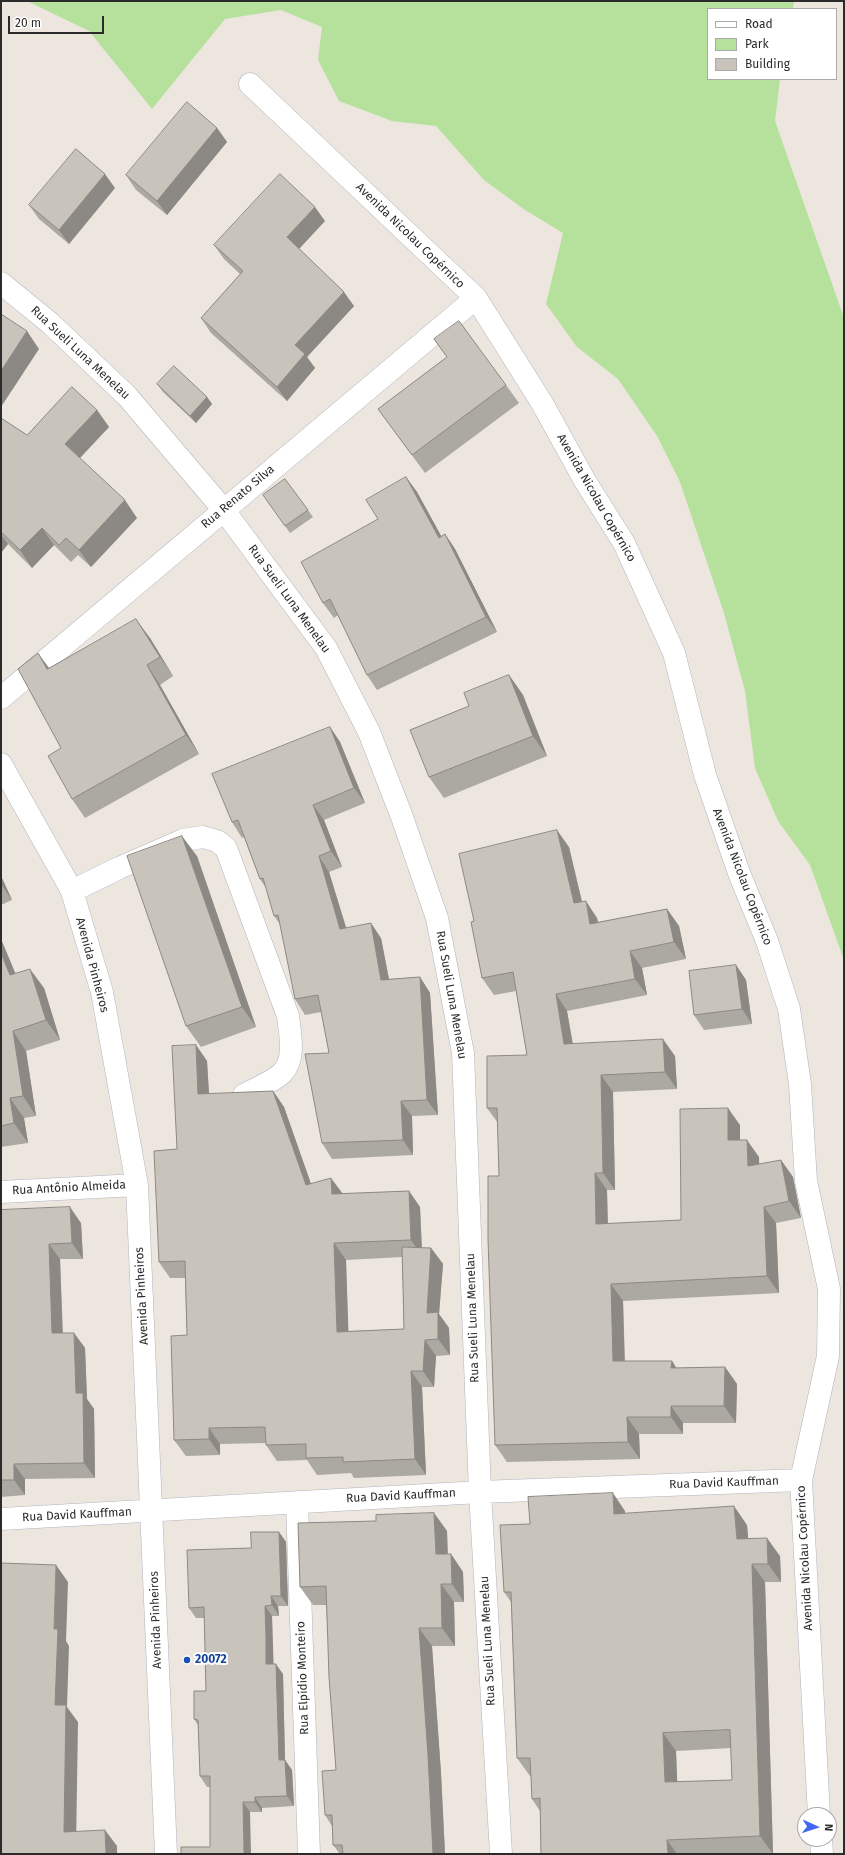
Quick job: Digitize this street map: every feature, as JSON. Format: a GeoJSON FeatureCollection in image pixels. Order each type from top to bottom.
{"type":"FeatureCollection","features":[{"type":"Feature","properties":{"kind":"street","name":"Avenida Nicolau Copérnico"},"geometry":{"type":"LineString","coordinates":[[250,84],[476,298],[542,403],[585,481],[624,543],[674,653],[705,775],[739,873],[767,941],[789,1009],[800,1084],[806,1181],[829,1289],[828,1356],[801,1480],[820,1807]]}},
{"type":"Feature","properties":{"kind":"street","name":"Rua Sueli Luna Menelau"},"geometry":{"type":"LineString","coordinates":[[1,283],[50,323],[127,396],[223,509],[326,648],[369,732],[402,817],[437,918],[463,1053],[480,1492],[501,1854]]}},
{"type":"Feature","properties":{"kind":"street","name":"Rua Renato Silva"},"geometry":{"type":"LineString","coordinates":[[1,698],[223,509],[476,298]]}},
{"type":"Feature","properties":{"kind":"street","name":"Avenida Pinheiros"},"geometry":{"type":"LineString","coordinates":[[1,764],[72,891],[102,992],[137,1185],[166,1854]]}},
{"type":"Feature","properties":{"kind":"street"},"geometry":{"type":"LineString","coordinates":[[72,891],[119,868],[183,840],[202,837],[217,840],[226,848],[288,1016],[291,1039],[290,1059],[283,1073],[244,1095]]}},
{"type":"Feature","properties":{"kind":"street","name":"Rua Antônio Almeida"},"geometry":{"type":"LineString","coordinates":[[1,1192],[137,1185]]}},
{"type":"Feature","properties":{"kind":"street","name":"Rua David Kauffman"},"geometry":{"type":"LineString","coordinates":[[1,1519],[480,1492],[801,1480]]}},
{"type":"Feature","properties":{"kind":"street","name":"Rua Elpídio Monteiro"},"geometry":{"type":"LineString","coordinates":[[297,1502],[309,1854]]}},
{"type":"Feature","properties":{"kind":"green space"},"geometry":{"type":"Polygon","coordinates":[[[27,1],[794,1],[793,8],[707,8],[707,80],[780,80],[775,121],[844,318],[844,960],[810,865],[778,821],[755,768],[745,691],[724,613],[680,482],[657,436],[618,379],[577,347],[546,304],[563,233],[525,210],[484,180],[436,126],[392,121],[339,101],[318,60],[322,27],[281,10],[225,19],[152,109],[89,31],[27,1]]]}},
{"type":"Feature","properties":{"kind":"building"},"geometry":{"type":"Polygon","coordinates":[[[187,102],[217,128],[157,201],[126,175],[187,102]]]}},
{"type":"Feature","properties":{"kind":"building"},"geometry":{"type":"Polygon","coordinates":[[[76,149],[105,174],[59,230],[29,205],[76,149]]]}},
{"type":"Feature","properties":{"kind":"building"},"geometry":{"type":"Polygon","coordinates":[[[280,174],[315,207],[287,237],[344,292],[295,345],[305,354],[277,387],[201,318],[243,271],[214,245],[280,174]]]}},
{"type":"Feature","properties":{"kind":"building"},"geometry":{"type":"Polygon","coordinates":[[[1,314],[27,331],[1,371],[1,314]]]}},
{"type":"Feature","properties":{"kind":"building"},"geometry":{"type":"Polygon","coordinates":[[[459,321],[506,385],[412,455],[378,409],[447,357],[434,339],[459,321]]]}},
{"type":"Feature","properties":{"kind":"building"},"geometry":{"type":"Polygon","coordinates":[[[174,366],[207,397],[190,416],[157,384],[174,366]]]}},
{"type":"Feature","properties":{"kind":"building"},"geometry":{"type":"Polygon","coordinates":[[[72,387],[97,410],[65,444],[125,500],[79,550],[66,538],[59,545],[42,528],[20,550],[1,532],[1,418],[27,435],[72,387]]]}},
{"type":"Feature","properties":{"kind":"building"},"geometry":{"type":"Polygon","coordinates":[[[406,477],[439,538],[445,534],[486,617],[367,675],[330,599],[323,603],[301,562],[378,519],[366,500],[406,477]]]}},
{"type":"Feature","properties":{"kind":"building"},"geometry":{"type":"Polygon","coordinates":[[[285,479],[308,510],[285,526],[263,495],[285,479]]]}},
{"type":"Feature","properties":{"kind":"building"},"geometry":{"type":"Polygon","coordinates":[[[136,619],[160,657],[147,665],[186,735],[72,799],[48,756],[61,748],[18,669],[38,653],[47,669],[136,619]]]}},
{"type":"Feature","properties":{"kind":"building"},"geometry":{"type":"Polygon","coordinates":[[[509,675],[533,736],[429,777],[410,730],[469,706],[464,693],[509,675]]]}},
{"type":"Feature","properties":{"kind":"building"},"geometry":{"type":"Polygon","coordinates":[[[330,727],[354,788],[313,805],[331,851],[319,856],[340,929],[371,923],[381,980],[420,977],[427,1100],[401,1101],[403,1140],[322,1143],[305,1054],[329,1053],[318,995],[295,999],[278,915],[274,916],[263,878],[260,879],[238,820],[232,822],[212,774],[330,727]]]}},
{"type":"Feature","properties":{"kind":"building"},"geometry":{"type":"Polygon","coordinates":[[[557,830],[574,903],[586,901],[590,924],[667,909],[674,942],[630,951],[635,979],[556,994],[564,1044],[663,1039],[665,1072],[601,1075],[603,1173],[595,1173],[596,1224],[681,1220],[680,1109],[728,1108],[728,1140],[747,1140],[748,1166],[781,1160],[789,1201],[764,1207],[767,1276],[611,1284],[613,1361],[672,1361],[671,1368],[725,1367],[724,1406],[671,1406],[671,1417],[627,1417],[628,1442],[495,1445],[488,1239],[488,1176],[499,1176],[497,1108],[487,1108],[487,1056],[527,1055],[513,972],[482,978],[471,922],[474,921],[459,854],[557,830]]]}},
{"type":"Feature","properties":{"kind":"building"},"geometry":{"type":"Polygon","coordinates":[[[182,836],[242,1007],[186,1026],[127,856],[182,836]]]}},
{"type":"Feature","properties":{"kind":"building"},"geometry":{"type":"Polygon","coordinates":[[[1,953],[10,975],[30,969],[46,1020],[13,1031],[23,1096],[10,1098],[14,1123],[1,1126],[1,953]]]}},
{"type":"Feature","properties":{"kind":"building"},"geometry":{"type":"Polygon","coordinates":[[[736,965],[742,1009],[694,1015],[689,971],[736,965]]]}},
{"type":"Feature","properties":{"kind":"building"},"geometry":{"type":"Polygon","coordinates":[[[196,1045],[198,1094],[273,1091],[306,1185],[331,1178],[332,1194],[409,1191],[411,1240],[334,1243],[337,1332],[404,1329],[402,1247],[431,1248],[427,1313],[438,1312],[438,1339],[425,1340],[423,1371],[411,1371],[415,1459],[343,1462],[343,1457],[306,1458],[306,1444],[266,1445],[265,1427],[209,1428],[209,1439],[174,1440],[171,1336],[187,1335],[185,1261],[159,1262],[154,1151],[177,1149],[172,1046],[196,1045]]]}},
{"type":"Feature","properties":{"kind":"building"},"geometry":{"type":"Polygon","coordinates":[[[70,1207],[72,1243],[49,1244],[52,1333],[74,1333],[76,1393],[83,1393],[84,1463],[14,1464],[14,1480],[1,1480],[1,1210],[70,1207]]]}},
{"type":"Feature","properties":{"kind":"building"},"geometry":{"type":"Polygon","coordinates":[[[613,1493],[614,1514],[734,1506],[737,1539],[767,1538],[768,1564],[752,1564],[760,1836],[667,1840],[668,1854],[541,1854],[540,1798],[532,1799],[530,1758],[517,1758],[511,1592],[504,1592],[500,1525],[530,1524],[528,1497],[613,1493]],[[730,1730],[663,1733],[665,1782],[732,1780],[730,1730]]]}},
{"type":"Feature","properties":{"kind":"building"},"geometry":{"type":"Polygon","coordinates":[[[434,1513],[436,1554],[451,1554],[452,1584],[441,1584],[442,1628],[419,1628],[433,1854],[343,1854],[342,1845],[333,1845],[332,1815],[325,1815],[322,1771],[336,1770],[329,1677],[326,1586],[300,1587],[298,1523],[376,1521],[376,1515],[434,1513]]]}},
{"type":"Feature","properties":{"kind":"building"},"geometry":{"type":"Polygon","coordinates":[[[251,1532],[279,1532],[281,1596],[271,1596],[272,1605],[265,1606],[266,1664],[276,1664],[279,1760],[285,1760],[287,1796],[255,1797],[255,1802],[243,1802],[244,1854],[181,1854],[181,1847],[210,1847],[210,1776],[200,1776],[198,1720],[194,1719],[194,1691],[206,1691],[204,1607],[189,1608],[187,1550],[251,1548],[251,1532]]]}},
{"type":"Feature","properties":{"kind":"building"},"geometry":{"type":"Polygon","coordinates":[[[1,1563],[56,1565],[54,1629],[58,1629],[55,1705],[66,1705],[64,1832],[105,1830],[106,1854],[1,1854],[1,1563]]]}},
{"type":"Feature","properties":{"kind":"place","name":"20072"},"geometry":{"type":"Point","coordinates":[187,1660]}}]}
